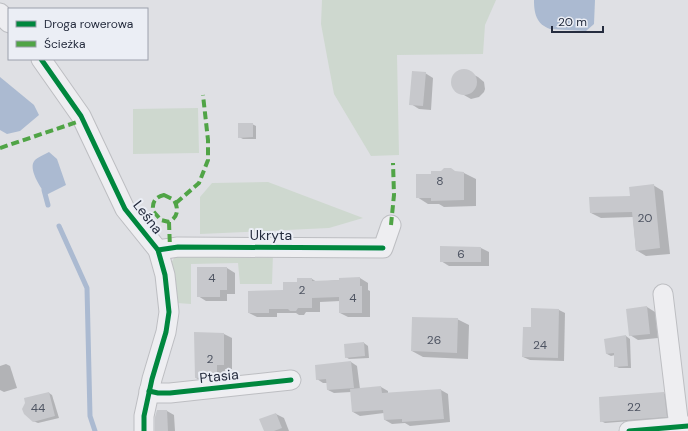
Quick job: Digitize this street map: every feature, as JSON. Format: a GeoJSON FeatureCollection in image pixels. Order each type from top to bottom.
{"type":"FeatureCollection","features":[{"type":"Feature","properties":{"kind":"street"},"geometry":{"type":"LineString","coordinates":[[0,12],[8,22]]}},
{"type":"Feature","properties":{"kind":"street","name":"Leśna"},"geometry":{"type":"LineString","coordinates":[[41,60],[81,116],[125,209],[158,250],[165,275],[169,312],[166,332],[149,391],[144,416],[144,431]]}},
{"type":"Feature","properties":{"kind":"street","name":"Ukryta"},"geometry":{"type":"LineString","coordinates":[[158,250],[178,246],[383,248],[391,225]]}},
{"type":"Feature","properties":{"kind":"street"},"geometry":{"type":"LineString","coordinates":[[629,431],[678,428],[663,294]]}},
{"type":"Feature","properties":{"kind":"street","name":"Ptasia"},"geometry":{"type":"LineString","coordinates":[[149,391],[158,394],[291,380]]}},
{"type":"Feature","properties":{"kind":"shaded area"},"geometry":{"type":"Polygon","coordinates":[[[322,0],[496,0],[485,25],[483,54],[397,55],[399,155],[371,156],[334,94],[321,24],[322,0]]]}},
{"type":"Feature","properties":{"kind":"shaded area"},"geometry":{"type":"Polygon","coordinates":[[[198,108],[199,153],[133,154],[133,109],[198,108]]]}},
{"type":"Feature","properties":{"kind":"shaded area"},"geometry":{"type":"Polygon","coordinates":[[[268,182],[363,218],[329,228],[200,234],[200,197],[212,183],[268,182]]]}},
{"type":"Feature","properties":{"kind":"shaded area"},"geometry":{"type":"Polygon","coordinates":[[[273,253],[272,284],[240,284],[238,263],[191,264],[191,304],[177,303],[171,263],[176,255],[273,253]]]}},
{"type":"Feature","properties":{"kind":"water"},"geometry":{"type":"Polygon","coordinates":[[[534,0],[595,0],[594,24],[586,31],[550,29],[545,27],[535,14],[534,0]]]}},
{"type":"Feature","properties":{"kind":"water"},"geometry":{"type":"Polygon","coordinates":[[[0,77],[34,105],[39,115],[20,131],[7,134],[0,130],[0,77]]]}},
{"type":"Feature","properties":{"kind":"water"},"geometry":{"type":"Polygon","coordinates":[[[49,152],[57,159],[66,185],[46,195],[36,178],[33,164],[39,157],[49,152]]]}},
{"type":"Feature","properties":{"kind":"building"},"geometry":{"type":"Polygon","coordinates":[[[464,69],[473,73],[477,82],[473,91],[464,95],[455,91],[451,82],[455,73],[464,69]]]}},
{"type":"Feature","properties":{"kind":"building"},"geometry":{"type":"Polygon","coordinates":[[[412,71],[426,72],[423,106],[409,105],[412,71]]]}},
{"type":"Feature","properties":{"kind":"building"},"geometry":{"type":"Polygon","coordinates":[[[238,123],[253,123],[253,137],[238,138],[238,123]]]}},
{"type":"Feature","properties":{"kind":"building"},"geometry":{"type":"Polygon","coordinates":[[[444,168],[451,168],[455,171],[464,172],[464,200],[431,201],[431,198],[416,198],[416,174],[431,174],[431,171],[441,171],[444,168]]]}},
{"type":"Feature","properties":{"kind":"building"},"geometry":{"type":"Polygon","coordinates":[[[654,184],[660,248],[636,251],[632,212],[590,213],[589,197],[630,196],[629,187],[654,184]]]}},
{"type":"Feature","properties":{"kind":"building"},"geometry":{"type":"Polygon","coordinates":[[[440,246],[481,247],[481,262],[440,262],[440,246]]]}},
{"type":"Feature","properties":{"kind":"building"},"geometry":{"type":"Polygon","coordinates":[[[197,267],[227,267],[227,290],[220,290],[220,297],[197,297],[197,267]]]}},
{"type":"Feature","properties":{"kind":"building"},"geometry":{"type":"Polygon","coordinates":[[[360,277],[360,286],[362,286],[362,313],[339,313],[339,297],[312,298],[312,308],[298,308],[296,311],[290,311],[288,309],[269,309],[269,313],[248,313],[248,291],[283,290],[283,282],[297,282],[297,278],[312,278],[312,281],[339,280],[339,278],[360,277]]]}},
{"type":"Feature","properties":{"kind":"building"},"geometry":{"type":"Polygon","coordinates":[[[647,306],[650,334],[629,336],[626,309],[647,306]]]}},
{"type":"Feature","properties":{"kind":"building"},"geometry":{"type":"Polygon","coordinates":[[[531,308],[559,309],[558,358],[522,357],[523,327],[531,327],[531,308]]]}},
{"type":"Feature","properties":{"kind":"building"},"geometry":{"type":"Polygon","coordinates":[[[412,317],[458,318],[457,353],[411,351],[412,317]]]}},
{"type":"Feature","properties":{"kind":"building"},"geometry":{"type":"Polygon","coordinates":[[[194,332],[224,333],[224,365],[217,365],[217,377],[195,378],[194,332]]]}},
{"type":"Feature","properties":{"kind":"building"},"geometry":{"type":"Polygon","coordinates":[[[626,335],[628,366],[614,367],[614,353],[606,354],[604,339],[626,335]]]}},
{"type":"Feature","properties":{"kind":"building"},"geometry":{"type":"Polygon","coordinates":[[[364,342],[365,356],[345,358],[344,344],[364,342]]]}},
{"type":"Feature","properties":{"kind":"building"},"geometry":{"type":"Polygon","coordinates":[[[351,361],[354,388],[327,390],[326,379],[316,380],[315,365],[351,361]]]}},
{"type":"Feature","properties":{"kind":"building"},"geometry":{"type":"Polygon","coordinates":[[[381,386],[382,393],[441,389],[444,419],[402,422],[402,419],[384,420],[383,410],[352,412],[350,389],[381,386]]]}},
{"type":"Feature","properties":{"kind":"building"},"geometry":{"type":"Polygon","coordinates":[[[49,392],[55,416],[33,422],[24,414],[22,409],[25,403],[24,398],[49,392]]]}},
{"type":"Feature","properties":{"kind":"building"},"geometry":{"type":"Polygon","coordinates":[[[664,392],[667,417],[600,422],[599,397],[664,392]]]}},
{"type":"Feature","properties":{"kind":"building"},"geometry":{"type":"Polygon","coordinates":[[[157,410],[167,410],[168,431],[155,431],[155,417],[157,410]]]}},
{"type":"Feature","properties":{"kind":"building"},"geometry":{"type":"Polygon","coordinates":[[[276,413],[282,428],[274,431],[264,431],[259,419],[276,413]]]}},
{"type":"Feature","properties":{"kind":"waterway"},"geometry":{"type":"LineString","coordinates":[[44,190],[48,205]]}},
{"type":"Feature","properties":{"kind":"waterway"},"geometry":{"type":"LineString","coordinates":[[59,226],[87,288],[90,416],[95,431]]}},
{"type":"Feature","properties":{"kind":"marked path"},"geometry":{"type":"LineString","coordinates":[[176,203],[199,183],[208,160],[208,140],[203,95]]}},
{"type":"Feature","properties":{"kind":"marked path"},"geometry":{"type":"LineString","coordinates":[[0,148],[83,120]]}},
{"type":"Feature","properties":{"kind":"marked path"},"geometry":{"type":"LineString","coordinates":[[391,225],[394,195],[393,163]]}},
{"type":"Feature","properties":{"kind":"marked path"},"geometry":{"type":"LineString","coordinates":[[164,195],[174,200],[177,207],[176,215],[169,222],[161,220],[153,211],[155,200],[164,195]]}},
{"type":"Feature","properties":{"kind":"marked path"},"geometry":{"type":"LineString","coordinates":[[169,222],[170,248]]}},
{"type":"Feature","properties":{"kind":"cycle path"},"geometry":{"type":"LineString","coordinates":[[42,60],[81,116],[125,209],[158,250],[165,275],[169,312],[166,332],[152,379],[144,416],[144,431]]}},
{"type":"Feature","properties":{"kind":"cycle path"},"geometry":{"type":"LineString","coordinates":[[158,250],[178,247],[383,248]]}},
{"type":"Feature","properties":{"kind":"cycle path"},"geometry":{"type":"LineString","coordinates":[[149,391],[170,393],[291,380]]}},
{"type":"Feature","properties":{"kind":"cycle path"},"geometry":{"type":"LineString","coordinates":[[629,431],[688,426]]}}]}
